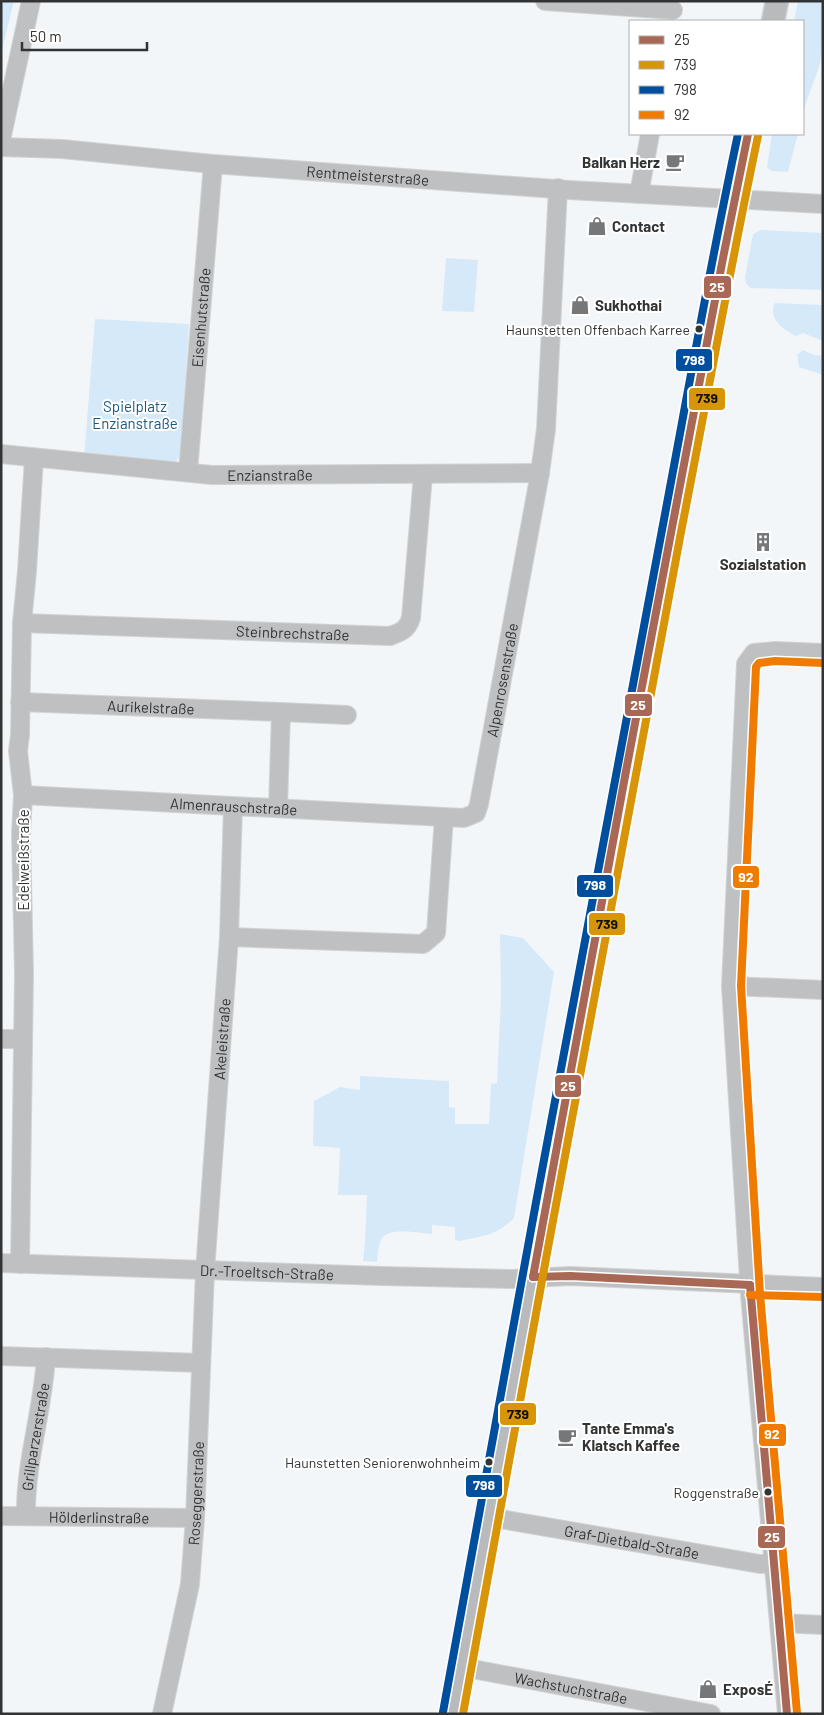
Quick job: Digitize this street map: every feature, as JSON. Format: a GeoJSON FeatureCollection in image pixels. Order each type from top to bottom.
{"type":"FeatureCollection","features":[{"type":"Feature","properties":{"kind":"main road"},"geometry":{"type":"LineString","coordinates":[[773,20],[777,1]]}},
{"type":"Feature","properties":{"kind":"main road"},"geometry":{"type":"LineString","coordinates":[[452,1714],[632,736],[748,135]]}},
{"type":"Feature","properties":{"kind":"street"},"geometry":{"type":"LineString","coordinates":[[1,140],[31,1]]}},
{"type":"Feature","properties":{"kind":"street"},"geometry":{"type":"LineString","coordinates":[[545,1],[673,11]]}},
{"type":"Feature","properties":{"kind":"street"},"geometry":{"type":"LineString","coordinates":[[639,194],[650,135]]}},
{"type":"Feature","properties":{"kind":"street","name":"Rentmeisterstraße"},"geometry":{"type":"LineString","coordinates":[[1,147],[62,149],[213,164],[639,194],[823,204]]}},
{"type":"Feature","properties":{"kind":"street","name":"Eisenhutstraße"},"geometry":{"type":"LineString","coordinates":[[188,472],[213,164]]}},
{"type":"Feature","properties":{"kind":"street","name":"Alpenrosenstraße"},"geometry":{"type":"LineString","coordinates":[[444,817],[464,818],[476,814],[479,804],[540,473],[546,429],[558,188]]}},
{"type":"Feature","properties":{"kind":"street","name":"Enzianstraße"},"geometry":{"type":"LineString","coordinates":[[1,454],[212,475],[540,473]]}},
{"type":"Feature","properties":{"kind":"street","name":"Edelweißstraße"},"geometry":{"type":"LineString","coordinates":[[20,1264],[24,974],[22,795],[9,752],[20,735],[22,622],[28,571],[34,458]]}},
{"type":"Feature","properties":{"kind":"street","name":"Steinbrechstraße"},"geometry":{"type":"LineString","coordinates":[[22,622],[390,636],[402,632],[408,626],[411,618],[423,475]]}},
{"type":"Feature","properties":{"kind":"street"},"geometry":{"type":"LineString","coordinates":[[787,1714],[750,1285],[731,986],[746,664],[754,653],[776,651],[823,653]]}},
{"type":"Feature","properties":{"kind":"street","name":"Aurikelstraße"},"geometry":{"type":"LineString","coordinates":[[20,702],[347,715]]}},
{"type":"Feature","properties":{"kind":"street"},"geometry":{"type":"LineString","coordinates":[[278,808],[281,712]]}},
{"type":"Feature","properties":{"kind":"street","name":"Almenrauschstraße"},"geometry":{"type":"LineString","coordinates":[[22,795],[444,817]]}},
{"type":"Feature","properties":{"kind":"street","name":"Akeleistraße"},"geometry":{"type":"LineString","coordinates":[[205,1271],[229,937],[233,806]]}},
{"type":"Feature","properties":{"kind":"street"},"geometry":{"type":"LineString","coordinates":[[229,937],[423,944],[436,933],[444,817]]}},
{"type":"Feature","properties":{"kind":"street"},"geometry":{"type":"LineString","coordinates":[[731,986],[823,990]]}},
{"type":"Feature","properties":{"kind":"street"},"geometry":{"type":"LineString","coordinates":[[1,1038],[23,1039]]}},
{"type":"Feature","properties":{"kind":"street","name":"Dr.-Troeltsch-Straße"},"geometry":{"type":"LineString","coordinates":[[1,1263],[205,1271],[533,1277]]}},
{"type":"Feature","properties":{"kind":"street","name":"Roseggerstraße"},"geometry":{"type":"LineString","coordinates":[[162,1714],[190,1584],[195,1518],[205,1271]]}},
{"type":"Feature","properties":{"kind":"street"},"geometry":{"type":"LineString","coordinates":[[533,1277],[570,1276],[823,1287]]}},
{"type":"Feature","properties":{"kind":"street"},"geometry":{"type":"LineString","coordinates":[[1,1356],[201,1362]]}},
{"type":"Feature","properties":{"kind":"street","name":"Grillparzerstraße"},"geometry":{"type":"LineString","coordinates":[[26,1516],[30,1459],[45,1379],[46,1357]]}},
{"type":"Feature","properties":{"kind":"street","name":"Hölderlinstraße"},"geometry":{"type":"LineString","coordinates":[[1,1516],[195,1518]]}},
{"type":"Feature","properties":{"kind":"street","name":"Graf-Dietbald-Straße"},"geometry":{"type":"LineString","coordinates":[[489,1517],[760,1564],[774,1563]]}},
{"type":"Feature","properties":{"kind":"street"},"geometry":{"type":"LineString","coordinates":[[779,1623],[823,1625]]}},
{"type":"Feature","properties":{"kind":"street","name":"Wachstuchstraße"},"geometry":{"type":"LineString","coordinates":[[462,1667],[711,1714]]}},
{"type":"Feature","properties":{"kind":"green space"},"geometry":{"type":"Polygon","coordinates":[[[1,1],[14,1],[2,50],[1,50],[1,1]]]}},
{"type":"Feature","properties":{"kind":"green space"},"geometry":{"type":"Polygon","coordinates":[[[798,1],[823,1],[823,48],[819,67],[804,108],[804,20],[794,20],[798,1]]]}},
{"type":"Feature","properties":{"kind":"green space"},"geometry":{"type":"Polygon","coordinates":[[[772,135],[798,135],[788,172],[771,171],[767,167],[772,135]]]}},
{"type":"Feature","properties":{"kind":"green space"},"geometry":{"type":"Polygon","coordinates":[[[761,230],[823,233],[823,290],[750,288],[746,283],[745,277],[753,234],[761,230]]]}},
{"type":"Feature","properties":{"kind":"green space"},"geometry":{"type":"Polygon","coordinates":[[[446,258],[478,260],[474,312],[442,311],[446,258]]]}},
{"type":"Feature","properties":{"kind":"green space"},"geometry":{"type":"Polygon","coordinates":[[[775,303],[823,305],[823,341],[803,333],[796,336],[782,327],[773,314],[775,303]]]}},
{"type":"Feature","properties":{"kind":"green space","name":"Spielplatz Enzianstraße"},"geometry":{"type":"Polygon","coordinates":[[[95,319],[189,324],[181,451],[174,464],[84,458],[95,319]]]}},
{"type":"Feature","properties":{"kind":"green space"},"geometry":{"type":"Polygon","coordinates":[[[803,350],[814,355],[823,356],[823,375],[799,367],[797,355],[803,350]]]}},
{"type":"Feature","properties":{"kind":"green space"},"geometry":{"type":"Polygon","coordinates":[[[500,934],[523,938],[554,972],[514,1218],[495,1232],[459,1241],[455,1240],[455,1227],[432,1225],[432,1234],[391,1233],[382,1238],[377,1262],[363,1261],[367,1195],[338,1195],[340,1148],[313,1146],[314,1101],[340,1087],[360,1090],[360,1076],[449,1081],[449,1107],[455,1108],[455,1124],[489,1124],[491,1084],[497,1083],[501,996],[500,934]]]}},
{"type":"Feature","properties":{"kind":"transit line","name":"798"},"geometry":{"type":"LineString","coordinates":[[443,1712],[606,825],[708,282],[738,135]]}},
{"type":"Feature","properties":{"kind":"transit line","name":"25"},"geometry":{"type":"LineString","coordinates":[[533,1277],[626,771],[748,135]]}},
{"type":"Feature","properties":{"kind":"transit line","name":"739"},"geometry":{"type":"LineString","coordinates":[[463,1714],[625,827],[758,136]]}},
{"type":"Feature","properties":{"kind":"transit line","name":"92"},"geometry":{"type":"LineString","coordinates":[[797,1713],[760,1294],[741,986],[756,667],[759,663],[775,661],[823,663]]}},
{"type":"Feature","properties":{"kind":"transit line","name":"25"},"geometry":{"type":"LineString","coordinates":[[533,1277],[570,1276],[750,1285]]}},
{"type":"Feature","properties":{"kind":"transit line","name":"25"},"geometry":{"type":"LineString","coordinates":[[750,1285],[787,1714]]}},
{"type":"Feature","properties":{"kind":"transit line","name":"92"},"geometry":{"type":"LineString","coordinates":[[750,1295],[823,1297]]}},
{"type":"Feature","properties":{"kind":"place","name":"Balkan Herz"},"geometry":{"type":"Point","coordinates":[675,162]}},
{"type":"Feature","properties":{"kind":"place","name":"Contact"},"geometry":{"type":"Point","coordinates":[597,226]}},
{"type":"Feature","properties":{"kind":"place","name":"Sukhothai"},"geometry":{"type":"Point","coordinates":[580,305]}},
{"type":"Feature","properties":{"kind":"place","name":"Haunstetten Offenbach Karree"},"geometry":{"type":"Point","coordinates":[699,329]}},
{"type":"Feature","properties":{"kind":"place","name":"Sozialstation"},"geometry":{"type":"Point","coordinates":[763,542]}},
{"type":"Feature","properties":{"kind":"place","name":"Tante Emma's Klatsch Kaffee"},"geometry":{"type":"Point","coordinates":[567,1437]}},
{"type":"Feature","properties":{"kind":"place","name":"Haunstetten Seniorenwohnheim"},"geometry":{"type":"Point","coordinates":[489,1462]}},
{"type":"Feature","properties":{"kind":"place","name":"Roggenstraße"},"geometry":{"type":"Point","coordinates":[768,1492]}},
{"type":"Feature","properties":{"kind":"place","name":"ExposÉ"},"geometry":{"type":"Point","coordinates":[708,1689]}}]}
